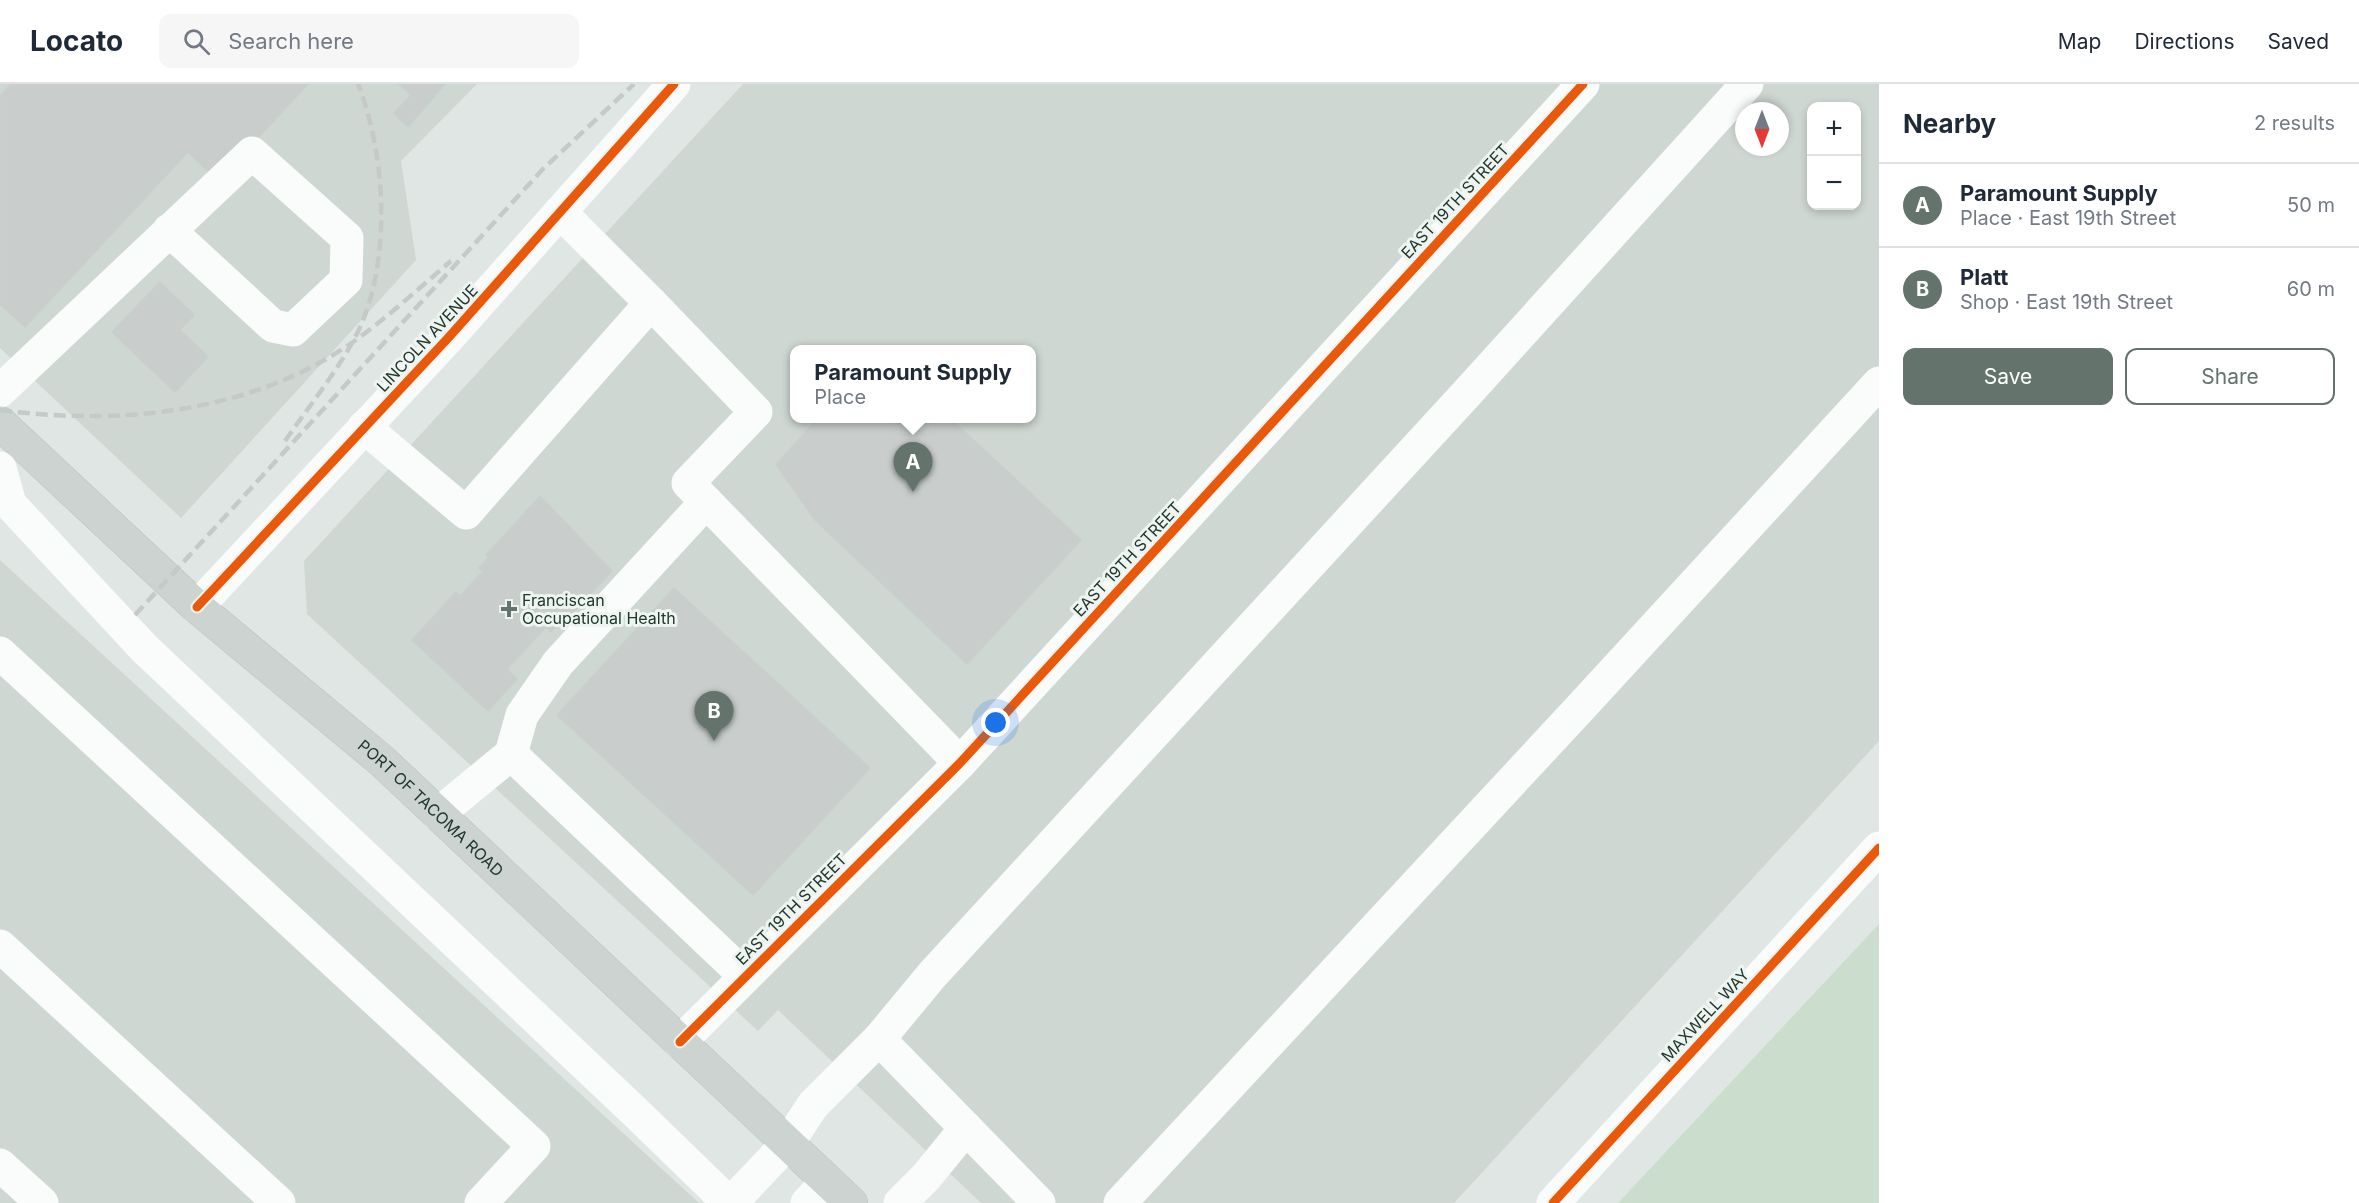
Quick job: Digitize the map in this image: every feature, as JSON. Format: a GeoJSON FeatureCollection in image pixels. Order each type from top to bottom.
{"type":"FeatureCollection","features":[{"type":"Feature","properties":{"kind":"main road","name":"PORT OF TACOMA ROAD"},"geometry":{"type":"LineString","coordinates":[[0,423],[197,607],[382,761],[788,1143],[828,1196]]}},
{"type":"Feature","properties":{"kind":"street","name":"LINCOLN AVENUE"},"geometry":{"type":"LineString","coordinates":[[197,607],[449,337],[674,84]]}},
{"type":"Feature","properties":{"kind":"street","name":"EAST 19TH STREET"},"geometry":{"type":"LineString","coordinates":[[680,1042],[960,763],[1583,84]]}},
{"type":"Feature","properties":{"kind":"street"},"geometry":{"type":"LineString","coordinates":[[0,468],[10,504],[144,648],[730,1203],[788,1143],[813,1105],[879,1039],[932,975],[1468,392],[1747,84]]}},
{"type":"Feature","properties":{"kind":"street"},"geometry":{"type":"LineString","coordinates":[[0,391],[169,230],[252,153],[347,238],[346,280],[293,330],[273,326],[169,230]]}},
{"type":"Feature","properties":{"kind":"street"},"geometry":{"type":"LineString","coordinates":[[560,212],[756,412],[688,483],[960,763]]}},
{"type":"Feature","properties":{"kind":"street"},"geometry":{"type":"LineString","coordinates":[[364,427],[466,513],[651,303]]}},
{"type":"Feature","properties":{"kind":"street"},"geometry":{"type":"LineString","coordinates":[[1120,1203],[1565,725],[1879,383]]}},
{"type":"Feature","properties":{"kind":"street"},"geometry":{"type":"LineString","coordinates":[[438,814],[511,754],[522,715],[558,663],[706,502]]}},
{"type":"Feature","properties":{"kind":"street"},"geometry":{"type":"LineString","coordinates":[[0,653],[534,1146],[481,1203]]}},
{"type":"Feature","properties":{"kind":"street"},"geometry":{"type":"LineString","coordinates":[[511,754],[746,976]]}},
{"type":"Feature","properties":{"kind":"street","name":"MAXWELL WAY"},"geometry":{"type":"LineString","coordinates":[[1553,1203],[1879,848]]}},
{"type":"Feature","properties":{"kind":"street"},"geometry":{"type":"LineString","coordinates":[[0,946],[279,1203]]}},
{"type":"Feature","properties":{"kind":"street"},"geometry":{"type":"LineString","coordinates":[[879,1039],[1039,1203]]}},
{"type":"Feature","properties":{"kind":"street"},"geometry":{"type":"LineString","coordinates":[[900,1203],[926,1177],[966,1128]]}},
{"type":"Feature","properties":{"kind":"street"},"geometry":{"type":"LineString","coordinates":[[0,1165],[42,1203]]}},
{"type":"Feature","properties":{"kind":"shaded area"},"geometry":{"type":"Polygon","coordinates":[[[0,84],[477,84],[401,161],[416,260],[181,518],[0,348],[0,84]]]}},
{"type":"Feature","properties":{"kind":"shaded area"},"geometry":{"type":"Polygon","coordinates":[[[743,84],[1879,84],[1879,741],[1454,1203],[981,1203],[778,1010],[758,1031],[307,614],[304,561],[743,84]]]}},
{"type":"Feature","properties":{"kind":"shaded area"},"geometry":{"type":"Polygon","coordinates":[[[0,560],[699,1203],[0,1203],[0,560]]]}},
{"type":"Feature","properties":{"kind":"green space"},"geometry":{"type":"Polygon","coordinates":[[[1879,924],[1879,1203],[1618,1203],[1879,924]]]}},
{"type":"Feature","properties":{"kind":"building"},"geometry":{"type":"Polygon","coordinates":[[[11,84],[308,84],[218,181],[188,152],[25,327],[0,304],[0,96],[11,84]]]}},
{"type":"Feature","properties":{"kind":"building"},"geometry":{"type":"Polygon","coordinates":[[[399,84],[445,84],[408,127],[394,113],[411,95],[399,84]]]}},
{"type":"Feature","properties":{"kind":"building"},"geometry":{"type":"Polygon","coordinates":[[[160,282],[194,315],[180,330],[208,357],[175,392],[112,332],[160,282]]]}},
{"type":"Feature","properties":{"kind":"building"},"geometry":{"type":"Polygon","coordinates":[[[814,423],[955,423],[1081,540],[967,664],[815,520],[776,465],[814,423]]]}},
{"type":"Feature","properties":{"kind":"building","name":"Franciscan Occupational Health"},"geometry":{"type":"Polygon","coordinates":[[[540,496],[612,571],[563,623],[561,621],[551,632],[546,627],[507,669],[517,679],[488,711],[412,640],[456,592],[460,596],[483,571],[479,568],[488,558],[486,555],[540,496]]]}},
{"type":"Feature","properties":{"kind":"building"},"geometry":{"type":"Polygon","coordinates":[[[674,588],[870,768],[753,895],[557,715],[674,588]]]}},
{"type":"Feature","properties":{"kind":"railway"},"geometry":{"type":"LineString","coordinates":[[285,441],[345,356],[365,314],[374,283],[380,249],[380,179],[368,113],[358,84]]}},
{"type":"Feature","properties":{"kind":"railway"},"geometry":{"type":"LineString","coordinates":[[135,615],[543,169],[634,84]]}},
{"type":"Feature","properties":{"kind":"railway"},"geometry":{"type":"LineString","coordinates":[[0,410],[45,415],[138,414],[183,409],[228,399],[272,385],[313,366],[353,342],[391,313],[451,261]]}},
{"type":"Feature","properties":{"kind":"cycle path"},"geometry":{"type":"LineString","coordinates":[[197,607],[449,337],[674,84]]}},
{"type":"Feature","properties":{"kind":"cycle path"},"geometry":{"type":"LineString","coordinates":[[680,1042],[960,763],[1583,84]]}},
{"type":"Feature","properties":{"kind":"cycle path"},"geometry":{"type":"LineString","coordinates":[[1553,1203],[1879,848]]}},
{"type":"Feature","properties":{"kind":"place","name":"Paramount Supply"},"geometry":{"type":"Point","coordinates":[913,492]}},
{"type":"Feature","properties":{"kind":"place","name":"Franciscan Occupational Health"},"geometry":{"type":"Point","coordinates":[509,609]}},
{"type":"Feature","properties":{"kind":"place","name":"Platt"},"geometry":{"type":"Point","coordinates":[714,741]}}]}
